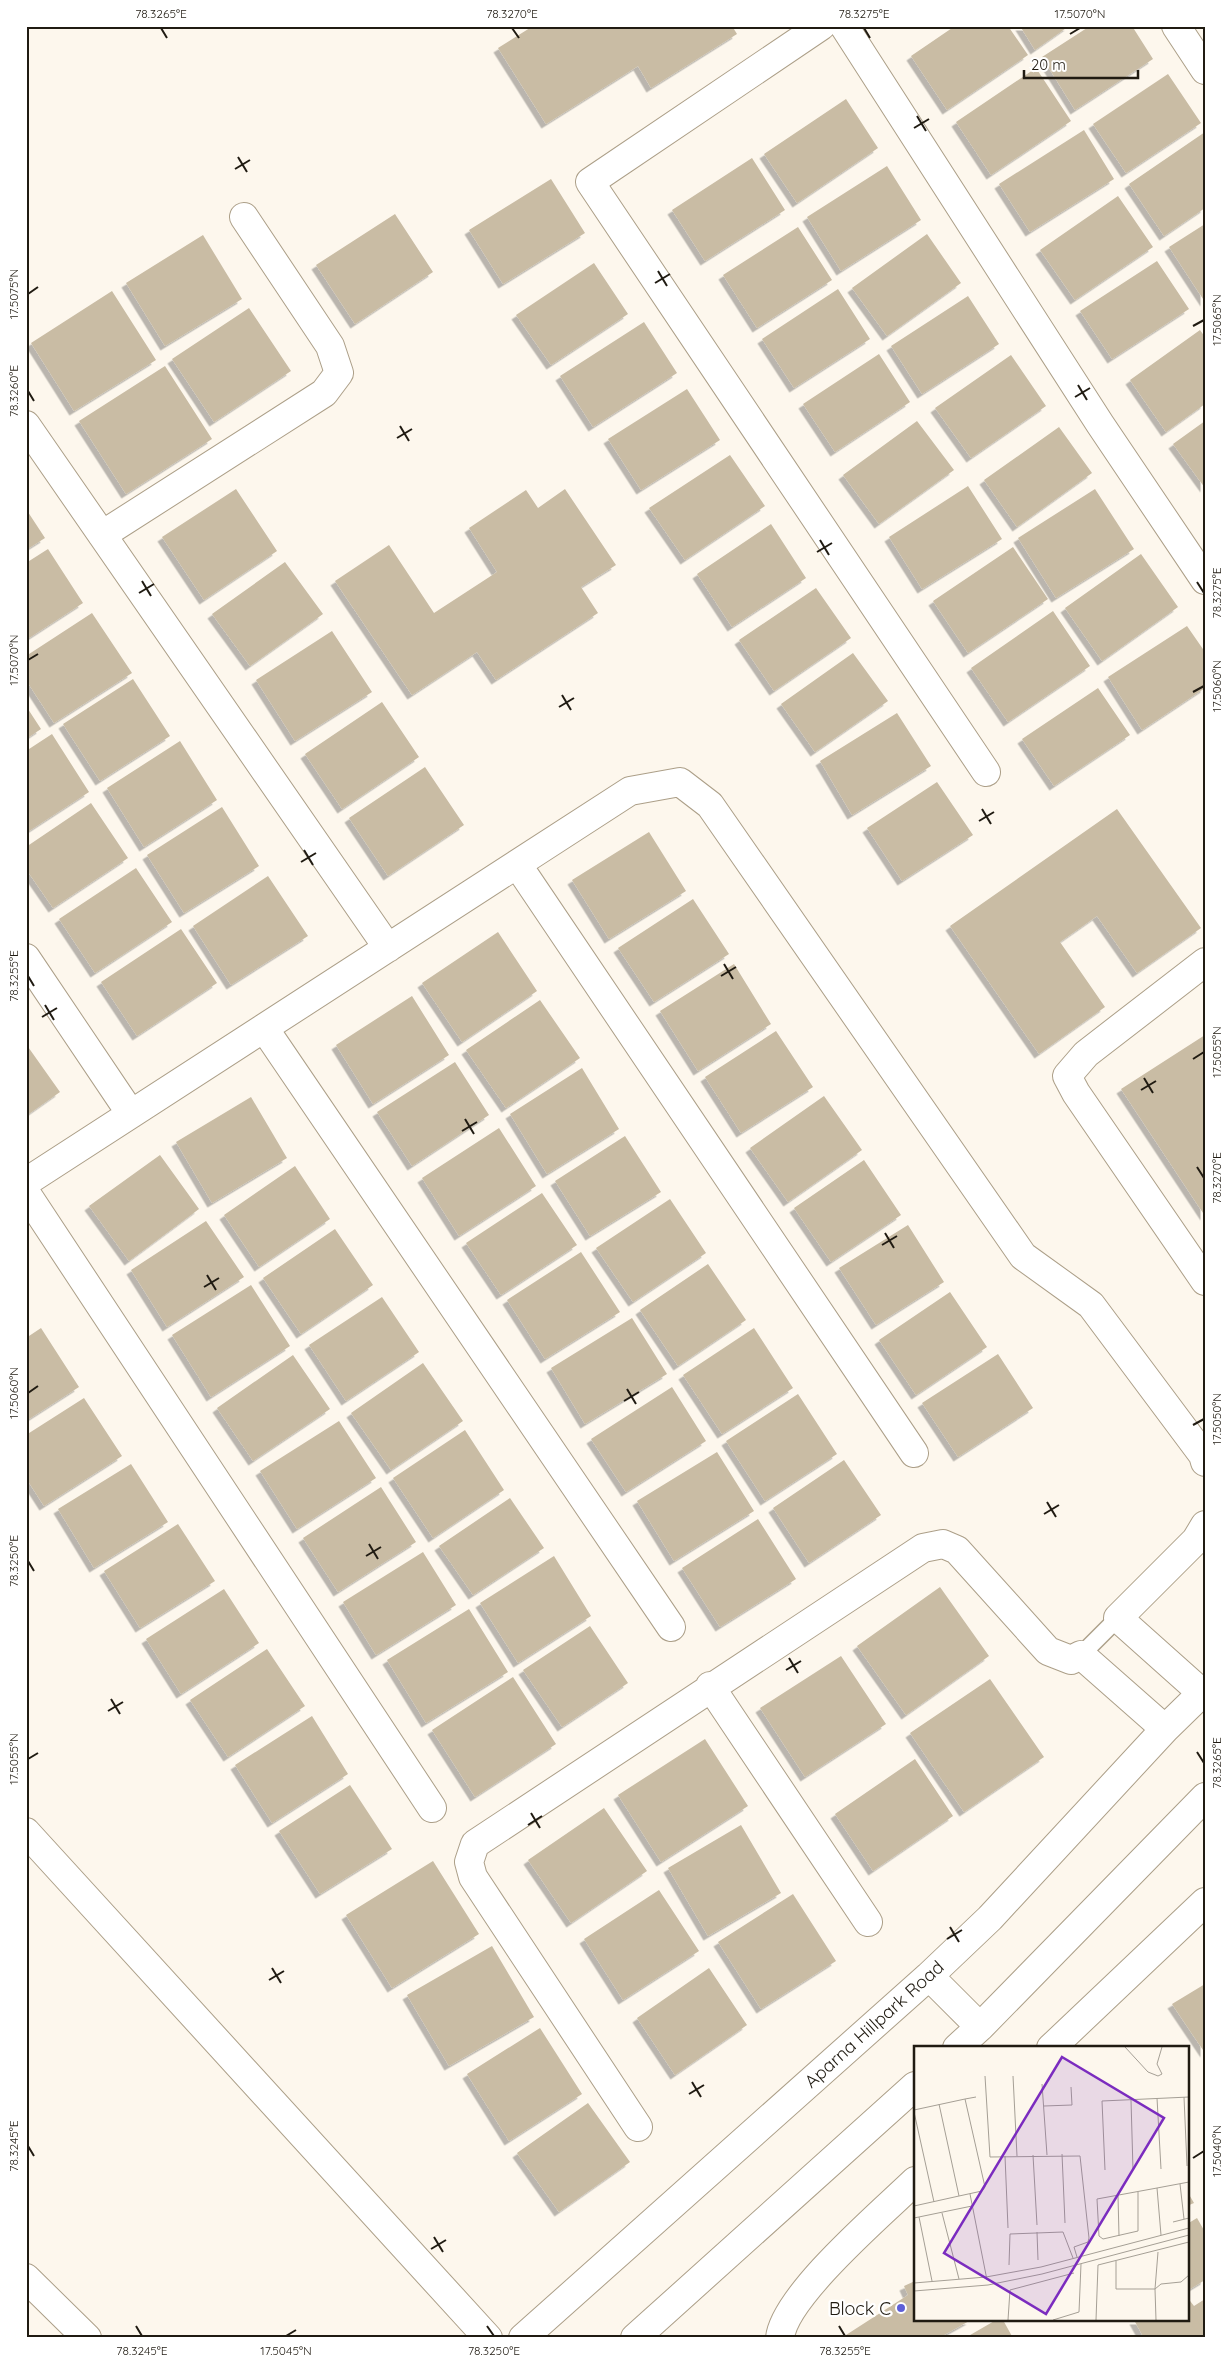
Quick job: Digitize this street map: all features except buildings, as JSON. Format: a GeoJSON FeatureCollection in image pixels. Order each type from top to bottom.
{"type":"FeatureCollection","features":[{"type":"Feature","properties":{"kind":"street"},"geometry":{"type":"LineString","coordinates":[[821,26],[590,182],[986,772]]}},
{"type":"Feature","properties":{"kind":"street"},"geometry":{"type":"LineString","coordinates":[[844,26],[1100,424],[1205,580]]}},
{"type":"Feature","properties":{"kind":"street"},"geometry":{"type":"LineString","coordinates":[[1176,26],[1205,70]]}},
{"type":"Feature","properties":{"kind":"street"},"geometry":{"type":"LineString","coordinates":[[102,535],[324,394],[339,373],[330,346],[244,217]]}},
{"type":"Feature","properties":{"kind":"street"},"geometry":{"type":"LineString","coordinates":[[26,425],[388,948]]}},
{"type":"Feature","properties":{"kind":"street"},"geometry":{"type":"LineString","coordinates":[[26,1182],[630,791],[680,782],[710,805],[1023,1256],[1091,1305],[1203,1455],[1205,1462]]}},
{"type":"Feature","properties":{"kind":"street"},"geometry":{"type":"LineString","coordinates":[[517,864],[914,1453]]}},
{"type":"Feature","properties":{"kind":"street"},"geometry":{"type":"LineString","coordinates":[[26,958],[131,1114]]}},
{"type":"Feature","properties":{"kind":"street"},"geometry":{"type":"LineString","coordinates":[[1205,962],[1086,1054],[1067,1076],[1076,1093],[1205,1281]]}},
{"type":"Feature","properties":{"kind":"street"},"geometry":{"type":"LineString","coordinates":[[264,1028],[671,1627]]}},
{"type":"Feature","properties":{"kind":"street"},"geometry":{"type":"LineString","coordinates":[[26,1193],[432,1808]]}},
{"type":"Feature","properties":{"kind":"street"},"geometry":{"type":"LineString","coordinates":[[1203,1691],[1118,1618],[1196,1540],[1205,1526]]}},
{"type":"Feature","properties":{"kind":"street"},"geometry":{"type":"LineString","coordinates":[[638,2127],[473,1877],[468,1862],[475,1844],[710,1686],[923,1548],[943,1544],[957,1550],[1048,1650],[1071,1660],[1082,1655],[1165,1729]]}},
{"type":"Feature","properties":{"kind":"street"},"geometry":{"type":"LineString","coordinates":[[710,1686],[868,1922]]}},
{"type":"Feature","properties":{"kind":"street","name":"Aparna Hillpark Road"},"geometry":{"type":"LineString","coordinates":[[523,2338],[929,1976],[990,1918],[1165,1729],[1203,1691]]}},
{"type":"Feature","properties":{"kind":"street"},"geometry":{"type":"LineString","coordinates":[[959,2046],[1202,1805]]}},
{"type":"Feature","properties":{"kind":"street"},"geometry":{"type":"LineString","coordinates":[[26,1832],[488,2338]]}},
{"type":"Feature","properties":{"kind":"street"},"geometry":{"type":"LineString","coordinates":[[1053,2046],[1205,1902]]}},
{"type":"Feature","properties":{"kind":"street"},"geometry":{"type":"LineString","coordinates":[[929,1976],[980,2027]]}},
{"type":"Feature","properties":{"kind":"street"},"geometry":{"type":"LineString","coordinates":[[635,2338],[914,2087]]}},
{"type":"Feature","properties":{"kind":"street"},"geometry":{"type":"LineString","coordinates":[[780,2338],[791,2310],[812,2281],[914,2182]]}},
{"type":"Feature","properties":{"kind":"street"},"geometry":{"type":"LineString","coordinates":[[26,2278],[87,2338]]}},
{"type":"Feature","properties":{"kind":"lane"},"geometry":{"type":"LineString","coordinates":[[1082,1655],[1118,1618]]}},
{"type":"Feature","properties":{"kind":"place","name":"Block C"},"geometry":{"type":"Point","coordinates":[901,2308]}}]}
